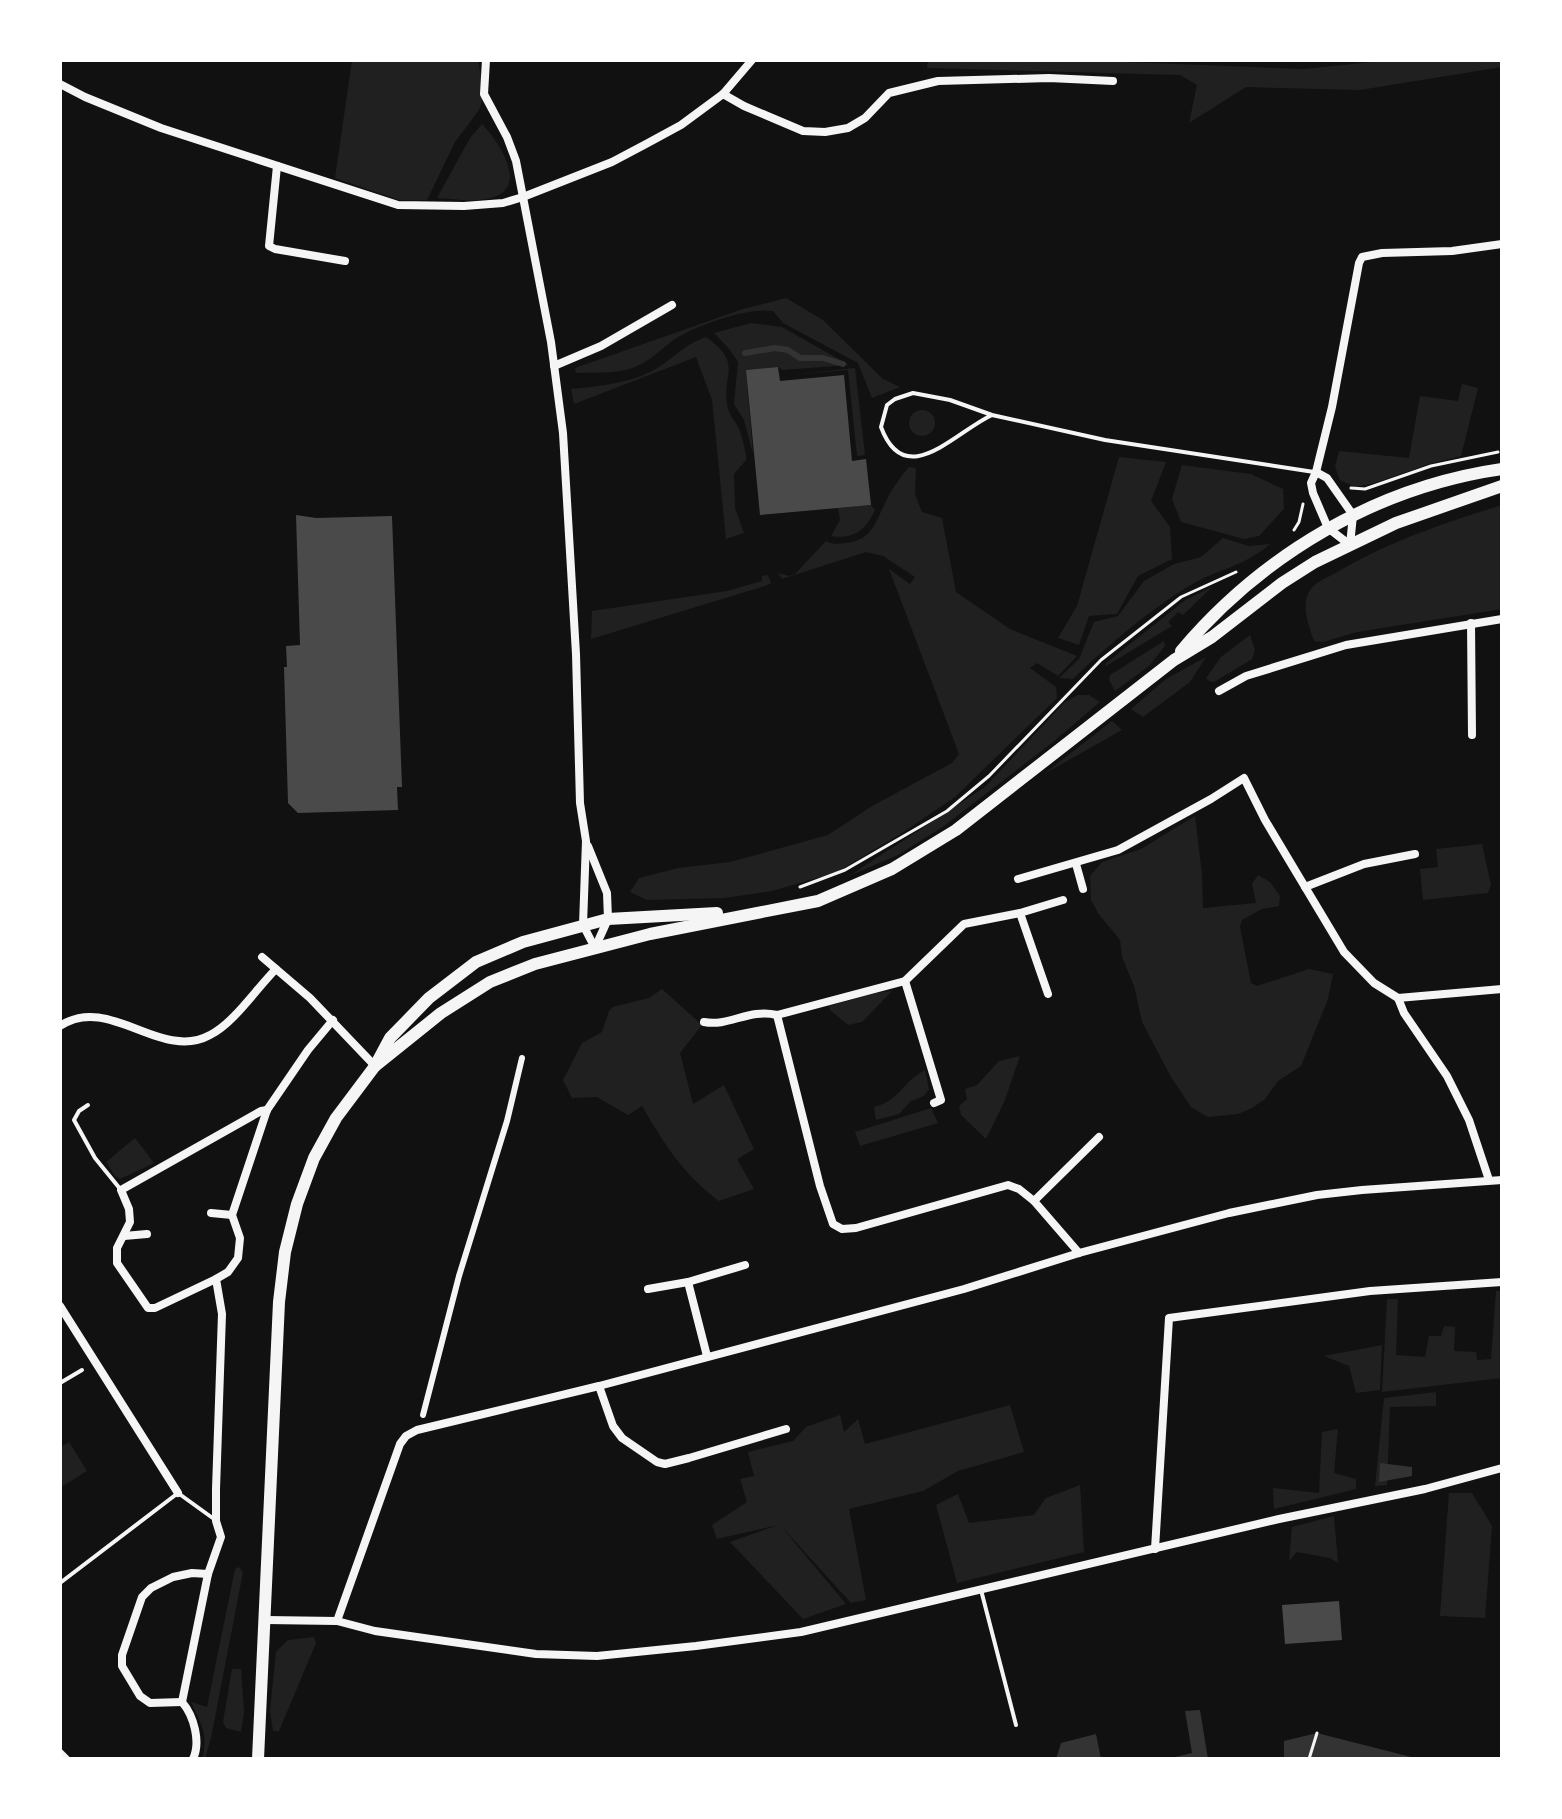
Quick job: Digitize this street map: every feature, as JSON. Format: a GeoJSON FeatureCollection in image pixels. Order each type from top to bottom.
{"type":"FeatureCollection","features":[{"type":"Feature","properties":{"kind":"main road"},"geometry":{"type":"LineString","coordinates":[[1174,660],[1201,627],[1249,582],[1328,528],[1353,515],[1439,483],[1502,469]]}},
{"type":"Feature","properties":{"kind":"main road"},"geometry":{"type":"LineString","coordinates":[[375,1066],[441,1013],[490,982],[535,964],[678,928],[818,901],[892,869],[956,830],[1174,660],[1212,637],[1282,583],[1315,562],[1396,523],[1502,486]]}},
{"type":"Feature","properties":{"kind":"main road"},"geometry":{"type":"LineString","coordinates":[[258,1759],[277,1329],[285,1252],[297,1204],[314,1158],[336,1118],[375,1066],[390,1038],[419,1008],[476,962],[523,942],[608,919],[731,912],[818,901]]}},
{"type":"Feature","properties":{"kind":"street"},"geometry":{"type":"LineString","coordinates":[[486,60],[484,94],[516,161],[554,366],[563,433],[576,654],[580,803],[586,841],[583,925],[595,948]]}},
{"type":"Feature","properties":{"kind":"street"},"geometry":{"type":"LineString","coordinates":[[60,84],[161,128],[398,205],[464,206],[503,203],[523,197],[635,150],[681,125],[723,94],[752,60]]}},
{"type":"Feature","properties":{"kind":"street"},"geometry":{"type":"LineString","coordinates":[[723,94],[793,127],[825,132],[848,128],[865,118],[889,93],[938,81],[1049,78],[1113,81]]}},
{"type":"Feature","properties":{"kind":"street"},"geometry":{"type":"LineString","coordinates":[[277,166],[269,246],[345,261]]}},
{"type":"Feature","properties":{"kind":"street"},"geometry":{"type":"LineString","coordinates":[[1350,545],[1328,528],[1311,483],[1332,407],[1362,257],[1502,244]]}},
{"type":"Feature","properties":{"kind":"street"},"geometry":{"type":"LineString","coordinates":[[554,366],[601,346],[672,305]]}},
{"type":"Feature","properties":{"kind":"street"},"geometry":{"type":"LineString","coordinates":[[1316,472],[1327,478],[1353,515],[1350,545]]}},
{"type":"Feature","properties":{"kind":"street"},"geometry":{"type":"LineString","coordinates":[[1219,691],[1246,676],[1346,645],[1502,619]]}},
{"type":"Feature","properties":{"kind":"street"},"geometry":{"type":"LineString","coordinates":[[1471,623],[1472,735]]}},
{"type":"Feature","properties":{"kind":"street"},"geometry":{"type":"LineString","coordinates":[[1018,879],[1076,864],[1140,840],[1244,778],[1344,952],[1374,983],[1398,998],[1404,1013],[1460,1098],[1489,1180]]}},
{"type":"Feature","properties":{"kind":"street"},"geometry":{"type":"LineString","coordinates":[[586,841],[607,893],[608,919],[595,948]]}},
{"type":"Feature","properties":{"kind":"street"},"geometry":{"type":"LineString","coordinates":[[1305,887],[1364,864],[1415,854]]}},
{"type":"Feature","properties":{"kind":"street"},"geometry":{"type":"LineString","coordinates":[[1076,864],[1083,889]]}},
{"type":"Feature","properties":{"kind":"street"},"geometry":{"type":"LineString","coordinates":[[704,1022],[716,1023],[763,1011],[777,1015],[905,981],[964,924],[1020,913],[1063,900]]}},
{"type":"Feature","properties":{"kind":"street"},"geometry":{"type":"LineString","coordinates":[[1020,913],[1048,994]]}},
{"type":"Feature","properties":{"kind":"street"},"geometry":{"type":"LineString","coordinates":[[262,957],[333,1020],[375,1066]]}},
{"type":"Feature","properties":{"kind":"street"},"geometry":{"type":"LineString","coordinates":[[60,1026],[82,1016],[100,1017],[172,1040],[191,1042],[210,1036],[228,1022],[276,969]]}},
{"type":"Feature","properties":{"kind":"street"},"geometry":{"type":"LineString","coordinates":[[905,981],[941,1100],[934,1103]]}},
{"type":"Feature","properties":{"kind":"street"},"geometry":{"type":"LineString","coordinates":[[1398,998],[1502,989]]}},
{"type":"Feature","properties":{"kind":"street"},"geometry":{"type":"LineString","coordinates":[[777,1015],[823,1199],[833,1224],[842,1229],[856,1228],[1008,1185],[1034,1201],[1079,1253]]}},
{"type":"Feature","properties":{"kind":"street"},"geometry":{"type":"LineString","coordinates":[[267,1110],[121,1190],[129,1209],[130,1222],[117,1248],[117,1263],[148,1308],[155,1308],[216,1279],[234,1265],[240,1250],[240,1238],[232,1215],[267,1110],[308,1050],[333,1020]]}},
{"type":"Feature","properties":{"kind":"street"},"geometry":{"type":"LineString","coordinates":[[423,1415],[459,1276],[504,1132],[522,1058]]}},
{"type":"Feature","properties":{"kind":"street"},"geometry":{"type":"LineString","coordinates":[[1034,1201],[1099,1137]]}},
{"type":"Feature","properties":{"kind":"street"},"geometry":{"type":"LineString","coordinates":[[337,1621],[400,1444],[406,1436],[427,1427],[599,1386],[964,1289],[1169,1227],[1304,1198],[1376,1188],[1502,1180]]}},
{"type":"Feature","properties":{"kind":"street"},"geometry":{"type":"LineString","coordinates":[[211,1213],[232,1215]]}},
{"type":"Feature","properties":{"kind":"street"},"geometry":{"type":"LineString","coordinates":[[124,1236],[147,1234]]}},
{"type":"Feature","properties":{"kind":"street"},"geometry":{"type":"LineString","coordinates":[[648,1289],[688,1282],[745,1265]]}},
{"type":"Feature","properties":{"kind":"street"},"geometry":{"type":"LineString","coordinates":[[182,1702],[208,1574],[221,1537],[216,1521],[222,1314],[216,1279]]}},
{"type":"Feature","properties":{"kind":"street"},"geometry":{"type":"LineString","coordinates":[[688,1282],[707,1356]]}},
{"type":"Feature","properties":{"kind":"street"},"geometry":{"type":"LineString","coordinates":[[1155,1549],[1169,1318],[1370,1291],[1502,1282]]}},
{"type":"Feature","properties":{"kind":"street"},"geometry":{"type":"LineString","coordinates":[[60,1306],[178,1493]]}},
{"type":"Feature","properties":{"kind":"street"},"geometry":{"type":"LineString","coordinates":[[599,1386],[613,1426],[622,1438],[657,1462],[665,1464],[786,1429]]}},
{"type":"Feature","properties":{"kind":"street"},"geometry":{"type":"LineString","coordinates":[[266,1620],[337,1621],[375,1631],[536,1654],[597,1656],[801,1632],[1425,1489],[1502,1468]]}},
{"type":"Feature","properties":{"kind":"street"},"geometry":{"type":"LineString","coordinates":[[182,1702],[150,1703],[140,1696],[122,1666],[122,1655],[142,1597],[151,1588],[173,1577],[208,1574]]}},
{"type":"Feature","properties":{"kind":"street"},"geometry":{"type":"LineString","coordinates":[[182,1702],[190,1711],[197,1744],[193,1759]]}},
{"type":"Feature","properties":{"kind":"street"},"geometry":{"type":"LineString","coordinates":[[60,1753],[66,1759]]}},
{"type":"Feature","properties":{"kind":"lane"},"geometry":{"type":"LineString","coordinates":[[992,415],[965,429],[930,454],[914,458],[902,456],[892,448],[881,427],[887,405],[913,393],[950,400],[992,415],[1105,440],[1316,472]]}},
{"type":"Feature","properties":{"kind":"lane"},"geometry":{"type":"LineString","coordinates":[[88,1105],[79,1111],[74,1120],[95,1158],[121,1190]]}},
{"type":"Feature","properties":{"kind":"lane"},"geometry":{"type":"LineString","coordinates":[[60,1383],[82,1370]]}},
{"type":"Feature","properties":{"kind":"lane"},"geometry":{"type":"LineString","coordinates":[[60,1583],[178,1493],[216,1521]]}},
{"type":"Feature","properties":{"kind":"lane"},"geometry":{"type":"LineString","coordinates":[[981,1590],[1016,1725]]}},
{"type":"Feature","properties":{"kind":"path"},"geometry":{"type":"LineString","coordinates":[[1292,533],[1299,522],[1303,504]]}},
{"type":"Feature","properties":{"kind":"path"},"geometry":{"type":"LineString","coordinates":[[794,888],[845,870],[947,811],[989,776],[1101,660],[1181,597],[1239,571]]}},
{"type":"Feature","properties":{"kind":"path"},"geometry":{"type":"LineString","coordinates":[[1309,1759],[1317,1733]]}},
{"type":"Feature","properties":{"kind":"shaded area"},"geometry":{"type":"Polygon","coordinates":[[[352,60],[478,60],[484,94],[479,110],[455,142],[427,200],[399,200],[335,178],[352,60]]]}},
{"type":"Feature","properties":{"kind":"shaded area"},"geometry":{"type":"Polygon","coordinates":[[[928,60],[1100,61],[1303,69],[1392,60],[1502,60],[1502,67],[1360,90],[1246,87],[1189,123],[1197,85],[1180,75],[927,68],[928,60]]]}},
{"type":"Feature","properties":{"kind":"shaded area"},"geometry":{"type":"Polygon","coordinates":[[[482,124],[502,151],[510,173],[509,183],[504,191],[494,197],[480,200],[437,198],[470,138],[482,124]]]}},
{"type":"Feature","properties":{"kind":"shaded area"},"geometry":{"type":"Polygon","coordinates":[[[786,298],[823,320],[883,379],[900,387],[872,398],[858,363],[783,323],[773,311],[763,310],[738,314],[699,327],[678,337],[632,368],[576,373],[575,368],[743,309],[786,298]]]}},
{"type":"Feature","properties":{"kind":"shaded area"},"geometry":{"type":"Polygon","coordinates":[[[751,323],[782,327],[849,365],[746,370],[753,454],[744,420],[734,404],[738,362],[714,333],[751,323]]]}},
{"type":"Feature","properties":{"kind":"shaded area"},"geometry":{"type":"Polygon","coordinates":[[[706,337],[725,355],[728,363],[728,409],[740,432],[746,455],[746,460],[734,474],[735,508],[744,533],[726,539],[712,400],[696,357],[574,404],[571,389],[633,379],[659,367],[706,337]]]}},
{"type":"Feature","properties":{"kind":"shaded area"},"geometry":{"type":"Polygon","coordinates":[[[855,368],[865,455],[857,456],[848,370],[792,375],[855,368]]]}},
{"type":"Feature","properties":{"kind":"shaded area"},"geometry":{"type":"Polygon","coordinates":[[[1462,384],[1478,388],[1461,456],[1355,487],[1340,480],[1335,467],[1339,451],[1409,458],[1420,396],[1458,401],[1462,384]]]}},
{"type":"Feature","properties":{"kind":"shaded area"},"geometry":{"type":"Polygon","coordinates":[[[922,410],[931,414],[935,423],[931,432],[922,436],[913,432],[909,423],[913,414],[922,410]]]}},
{"type":"Feature","properties":{"kind":"shaded area"},"geometry":{"type":"Polygon","coordinates":[[[1119,457],[1166,462],[1151,501],[1170,527],[1172,559],[1138,576],[1117,614],[1089,616],[1079,645],[1058,638],[1077,606],[1119,457]]]}},
{"type":"Feature","properties":{"kind":"shaded area"},"geometry":{"type":"Polygon","coordinates":[[[1182,465],[1251,474],[1283,489],[1284,509],[1259,536],[1244,539],[1181,522],[1172,499],[1182,465]]]}},
{"type":"Feature","properties":{"kind":"shaded area"},"geometry":{"type":"Polygon","coordinates":[[[909,467],[916,468],[915,494],[922,512],[942,518],[956,592],[1010,629],[1077,656],[1058,676],[1037,663],[1030,668],[1056,687],[1057,698],[955,797],[837,872],[772,891],[724,898],[647,900],[630,892],[639,878],[678,868],[730,862],[828,835],[872,806],[952,763],[959,754],[889,569],[910,584],[915,577],[883,556],[866,552],[782,579],[778,573],[795,574],[826,541],[835,544],[854,541],[868,534],[891,491],[909,467]]]}},
{"type":"Feature","properties":{"kind":"shaded area"},"geometry":{"type":"Polygon","coordinates":[[[871,505],[875,510],[858,532],[831,536],[840,520],[838,508],[871,505]]]}},
{"type":"Feature","properties":{"kind":"shaded area"},"geometry":{"type":"Polygon","coordinates":[[[1502,505],[1502,609],[1357,632],[1323,642],[1314,641],[1306,604],[1309,592],[1317,583],[1395,543],[1502,505]]]}},
{"type":"Feature","properties":{"kind":"shaded area"},"geometry":{"type":"Polygon","coordinates":[[[1223,538],[1249,546],[1270,544],[1251,558],[1199,581],[1158,606],[1073,679],[1059,678],[1079,659],[1094,622],[1118,616],[1144,581],[1174,564],[1201,557],[1223,538]]]}},
{"type":"Feature","properties":{"kind":"shaded area"},"geometry":{"type":"Polygon","coordinates":[[[768,575],[771,583],[765,586],[591,639],[592,611],[727,591],[762,581],[762,576],[768,575]]]}},
{"type":"Feature","properties":{"kind":"shaded area"},"geometry":{"type":"Polygon","coordinates":[[[1212,587],[1183,615],[1178,612],[1168,622],[1172,626],[1106,666],[1184,601],[1212,587]]]}},
{"type":"Feature","properties":{"kind":"shaded area"},"geometry":{"type":"Polygon","coordinates":[[[1250,635],[1255,650],[1252,659],[1214,682],[1209,681],[1206,678],[1221,657],[1250,635]]]}},
{"type":"Feature","properties":{"kind":"shaded area"},"geometry":{"type":"Polygon","coordinates":[[[1164,641],[1165,646],[1149,666],[1115,691],[1109,680],[1110,675],[1164,641]]]}},
{"type":"Feature","properties":{"kind":"shaded area"},"geometry":{"type":"Polygon","coordinates":[[[1206,657],[1190,682],[1143,717],[1131,709],[1166,679],[1206,657]]]}},
{"type":"Feature","properties":{"kind":"shaded area"},"geometry":{"type":"Polygon","coordinates":[[[1078,695],[1089,695],[1100,702],[944,826],[898,855],[849,876],[985,787],[1065,702],[1078,695]]]}},
{"type":"Feature","properties":{"kind":"shaded area"},"geometry":{"type":"Polygon","coordinates":[[[1112,721],[1122,730],[1044,774],[1112,721]]]}},
{"type":"Feature","properties":{"kind":"shaded area"},"geometry":{"type":"Polygon","coordinates":[[[1195,816],[1203,908],[1256,903],[1252,884],[1258,875],[1270,882],[1280,896],[1279,906],[1262,909],[1242,920],[1240,927],[1251,983],[1257,986],[1309,969],[1333,974],[1328,999],[1301,1066],[1278,1081],[1265,1099],[1252,1108],[1238,1114],[1208,1117],[1191,1107],[1171,1077],[1142,1022],[1134,986],[1122,957],[1120,940],[1091,900],[1090,876],[1102,862],[1141,849],[1195,816]]]}},
{"type":"Feature","properties":{"kind":"shaded area"},"geometry":{"type":"Polygon","coordinates":[[[1482,844],[1491,885],[1488,893],[1423,900],[1420,869],[1438,867],[1436,849],[1482,844]]]}},
{"type":"Feature","properties":{"kind":"shaded area"},"geometry":{"type":"Polygon","coordinates":[[[662,989],[702,1025],[680,1053],[693,1104],[724,1085],[754,1149],[737,1159],[754,1189],[719,1201],[675,1158],[642,1106],[628,1115],[597,1097],[572,1098],[563,1080],[582,1043],[602,1032],[613,1007],[649,998],[662,989]]]}},
{"type":"Feature","properties":{"kind":"shaded area"},"geometry":{"type":"Polygon","coordinates":[[[892,991],[862,1022],[848,1025],[830,1010],[829,1006],[892,991]]]}},
{"type":"Feature","properties":{"kind":"shaded area"},"geometry":{"type":"Polygon","coordinates":[[[1020,1056],[1005,1100],[986,1139],[961,1115],[959,1106],[967,1099],[965,1089],[977,1085],[999,1061],[1020,1056]]]}},
{"type":"Feature","properties":{"kind":"shaded area"},"geometry":{"type":"Polygon","coordinates":[[[925,1070],[929,1089],[924,1096],[911,1101],[899,1114],[876,1120],[874,1107],[890,1100],[925,1070]]]}},
{"type":"Feature","properties":{"kind":"shaded area"},"geometry":{"type":"Polygon","coordinates":[[[931,1108],[938,1123],[860,1146],[855,1132],[931,1108]]]}},
{"type":"Feature","properties":{"kind":"shaded area"},"geometry":{"type":"Polygon","coordinates":[[[135,1138],[154,1163],[120,1179],[106,1162],[135,1138]]]}},
{"type":"Feature","properties":{"kind":"shaded area"},"geometry":{"type":"Polygon","coordinates":[[[1496,1291],[1502,1291],[1502,1378],[1382,1392],[1387,1299],[1398,1299],[1396,1355],[1425,1357],[1429,1336],[1441,1336],[1444,1326],[1455,1327],[1454,1351],[1476,1352],[1477,1360],[1491,1359],[1496,1291]]]}},
{"type":"Feature","properties":{"kind":"shaded area"},"geometry":{"type":"Polygon","coordinates":[[[1382,1345],[1380,1390],[1356,1393],[1349,1366],[1324,1356],[1382,1345]]]}},
{"type":"Feature","properties":{"kind":"shaded area"},"geometry":{"type":"Polygon","coordinates":[[[1436,1392],[1436,1406],[1390,1407],[1387,1485],[1375,1486],[1384,1398],[1436,1392]]]}},
{"type":"Feature","properties":{"kind":"shaded area"},"geometry":{"type":"Polygon","coordinates":[[[1010,1405],[1024,1452],[958,1471],[923,1491],[849,1509],[866,1600],[851,1603],[780,1525],[846,1604],[803,1619],[730,1542],[778,1525],[717,1539],[712,1525],[747,1502],[740,1479],[754,1476],[748,1452],[793,1441],[806,1427],[840,1415],[844,1432],[858,1419],[865,1444],[1010,1405]]]}},
{"type":"Feature","properties":{"kind":"shaded area"},"geometry":{"type":"Polygon","coordinates":[[[1338,1429],[1334,1473],[1356,1479],[1356,1489],[1274,1509],[1273,1488],[1319,1493],[1322,1432],[1338,1429]]]}},
{"type":"Feature","properties":{"kind":"shaded area"},"geometry":{"type":"Polygon","coordinates":[[[69,1442],[87,1471],[63,1486],[60,1481],[60,1448],[69,1442]]]}},
{"type":"Feature","properties":{"kind":"shaded area"},"geometry":{"type":"Polygon","coordinates":[[[1380,1463],[1412,1467],[1412,1476],[1379,1482],[1380,1463]]]}},
{"type":"Feature","properties":{"kind":"shaded area"},"geometry":{"type":"Polygon","coordinates":[[[1080,1485],[1084,1552],[957,1583],[936,1505],[958,1494],[969,1523],[1034,1515],[1046,1498],[1080,1485]]]}},
{"type":"Feature","properties":{"kind":"shaded area"},"geometry":{"type":"Polygon","coordinates":[[[1449,1493],[1472,1493],[1492,1526],[1485,1618],[1440,1616],[1449,1493]]]}},
{"type":"Feature","properties":{"kind":"shaded area"},"geometry":{"type":"Polygon","coordinates":[[[1334,1516],[1338,1563],[1330,1558],[1297,1552],[1289,1561],[1292,1527],[1334,1516]]]}},
{"type":"Feature","properties":{"kind":"shaded area"},"geometry":{"type":"Polygon","coordinates":[[[239,1567],[243,1572],[211,1738],[205,1759],[202,1759],[204,1736],[191,1702],[207,1707],[235,1569],[239,1567]]]}},
{"type":"Feature","properties":{"kind":"shaded area"},"geometry":{"type":"Polygon","coordinates":[[[314,1637],[316,1643],[279,1731],[273,1731],[270,1711],[276,1652],[288,1640],[314,1637]]]}},
{"type":"Feature","properties":{"kind":"shaded area"},"geometry":{"type":"Polygon","coordinates":[[[232,1669],[241,1669],[244,1712],[241,1732],[226,1728],[223,1722],[232,1669]]]}},
{"type":"Feature","properties":{"kind":"shaded area"},"geometry":{"type":"Polygon","coordinates":[[[1200,1710],[1208,1759],[1166,1759],[1192,1753],[1185,1711],[1200,1710]]]}},
{"type":"Feature","properties":{"kind":"shaded area"},"geometry":{"type":"Polygon","coordinates":[[[1317,1733],[1419,1759],[1284,1759],[1284,1741],[1317,1733]]]}},
{"type":"Feature","properties":{"kind":"shaded area"},"geometry":{"type":"Polygon","coordinates":[[[1096,1734],[1101,1759],[1056,1759],[1061,1743],[1096,1734]]]}},
{"type":"Feature","properties":{"kind":"building"},"geometry":{"type":"Polygon","coordinates":[[[778,367],[780,381],[844,375],[852,461],[866,459],[871,505],[760,515],[746,370],[778,367]]]}},
{"type":"Feature","properties":{"kind":"building"},"geometry":{"type":"Polygon","coordinates":[[[296,515],[316,518],[392,516],[402,787],[397,787],[398,810],[298,813],[288,803],[284,667],[287,667],[286,646],[300,645],[296,515]]]}},
{"type":"Feature","properties":{"kind":"building"},"geometry":{"type":"Polygon","coordinates":[[[1339,1601],[1342,1640],[1285,1644],[1282,1605],[1339,1601]]]}},
{"type":"Feature","properties":{"kind":"waterway"},"geometry":{"type":"LineString","coordinates":[[745,353],[775,348],[788,350],[800,358],[823,358],[843,364]]}}]}
